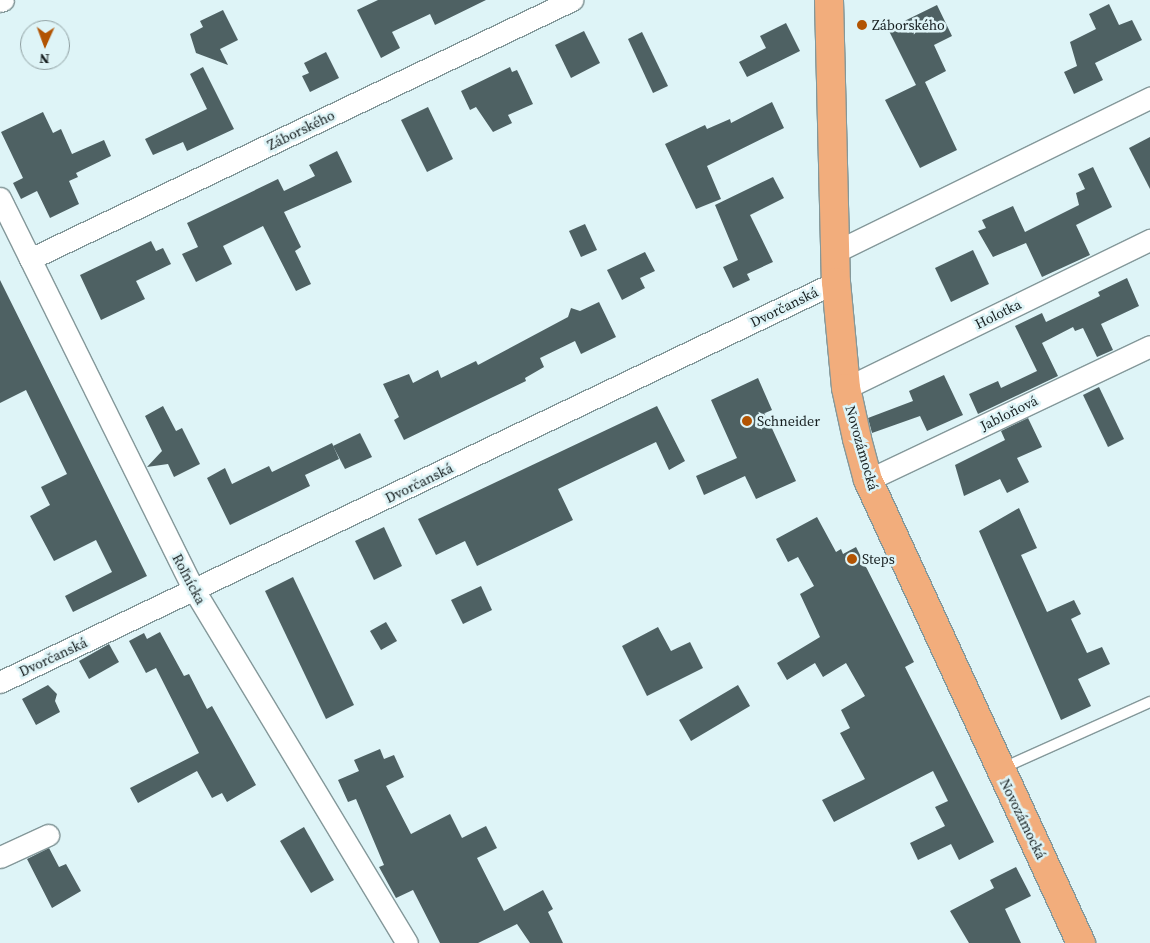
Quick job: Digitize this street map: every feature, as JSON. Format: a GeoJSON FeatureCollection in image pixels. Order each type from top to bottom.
{"type":"FeatureCollection","features":[{"type":"Feature","properties":{"kind":"main road","name":"Novozámocká"},"geometry":{"type":"LineString","coordinates":[[829,0],[836,282],[846,388],[868,480],[999,770],[1081,943]]}},
{"type":"Feature","properties":{"kind":"street","name":"Záborského"},"geometry":{"type":"LineString","coordinates":[[30,259],[572,0]]}},
{"type":"Feature","properties":{"kind":"street"},"geometry":{"type":"LineString","coordinates":[[835,252],[1150,98]]}},
{"type":"Feature","properties":{"kind":"street","name":"Roľnícka"},"geometry":{"type":"LineString","coordinates":[[0,198],[194,590],[407,943]]}},
{"type":"Feature","properties":{"kind":"street","name":"Holotka"},"geometry":{"type":"LineString","coordinates":[[846,388],[1150,240]]}},
{"type":"Feature","properties":{"kind":"street","name":"Dvorčanská"},"geometry":{"type":"LineString","coordinates":[[0,682],[836,282]]}},
{"type":"Feature","properties":{"kind":"street","name":"Jabloňová"},"geometry":{"type":"LineString","coordinates":[[868,480],[1150,346]]}},
{"type":"Feature","properties":{"kind":"street"},"geometry":{"type":"LineString","coordinates":[[0,857],[48,835]]}},
{"type":"Feature","properties":{"kind":"lane"},"geometry":{"type":"LineString","coordinates":[[999,770],[1150,702]]}},
{"type":"Feature","properties":{"kind":"building"},"geometry":{"type":"Polygon","coordinates":[[[378,0],[486,0],[435,25],[430,14],[392,32],[400,48],[381,58],[357,10],[378,0]]]}},
{"type":"Feature","properties":{"kind":"building"},"geometry":{"type":"Polygon","coordinates":[[[1109,4],[1119,25],[1132,20],[1142,40],[1095,63],[1103,80],[1074,94],[1064,72],[1077,66],[1070,42],[1096,29],[1089,14],[1109,4]]]}},
{"type":"Feature","properties":{"kind":"building"},"geometry":{"type":"Polygon","coordinates":[[[937,5],[952,36],[934,45],[946,71],[925,82],[957,150],[920,168],[885,100],[916,85],[888,29],[937,5]]]}},
{"type":"Feature","properties":{"kind":"building"},"geometry":{"type":"Polygon","coordinates":[[[223,10],[238,40],[220,49],[228,65],[196,53],[190,34],[203,27],[200,21],[223,10]]]}},
{"type":"Feature","properties":{"kind":"building"},"geometry":{"type":"Polygon","coordinates":[[[786,23],[800,51],[747,77],[739,62],[766,48],[760,36],[786,23]]]}},
{"type":"Feature","properties":{"kind":"building"},"geometry":{"type":"Polygon","coordinates":[[[584,31],[600,63],[571,78],[555,45],[584,31]]]}},
{"type":"Feature","properties":{"kind":"building"},"geometry":{"type":"Polygon","coordinates":[[[642,32],[668,86],[653,93],[628,39],[642,32]]]}},
{"type":"Feature","properties":{"kind":"building"},"geometry":{"type":"Polygon","coordinates":[[[326,52],[339,78],[310,92],[302,76],[309,73],[304,63],[326,52]]]}},
{"type":"Feature","properties":{"kind":"building"},"geometry":{"type":"Polygon","coordinates":[[[203,67],[234,129],[187,151],[183,142],[153,155],[145,139],[207,109],[190,74],[203,67]]]}},
{"type":"Feature","properties":{"kind":"building"},"geometry":{"type":"Polygon","coordinates":[[[510,67],[512,72],[517,70],[533,104],[508,115],[512,123],[493,132],[476,107],[470,110],[461,91],[510,67]]]}},
{"type":"Feature","properties":{"kind":"building"},"geometry":{"type":"Polygon","coordinates":[[[772,102],[784,128],[707,166],[721,199],[696,209],[665,144],[705,125],[707,129],[730,119],[731,123],[772,102]]]}},
{"type":"Feature","properties":{"kind":"building"},"geometry":{"type":"Polygon","coordinates":[[[428,107],[453,159],[427,172],[401,120],[428,107]]]}},
{"type":"Feature","properties":{"kind":"building"},"geometry":{"type":"Polygon","coordinates":[[[43,112],[53,133],[61,129],[72,154],[104,140],[111,156],[76,173],[78,177],[69,181],[79,204],[50,218],[37,191],[21,199],[13,183],[23,178],[1,132],[43,112]]]}},
{"type":"Feature","properties":{"kind":"building"},"geometry":{"type":"Polygon","coordinates":[[[1150,137],[1150,189],[1129,148],[1150,137]]]}},
{"type":"Feature","properties":{"kind":"building"},"geometry":{"type":"Polygon","coordinates":[[[337,151],[352,182],[284,212],[301,247],[295,251],[311,284],[296,291],[263,226],[223,246],[232,264],[196,282],[182,254],[198,247],[187,223],[278,179],[284,191],[315,176],[309,165],[337,151]]]}},
{"type":"Feature","properties":{"kind":"building"},"geometry":{"type":"Polygon","coordinates":[[[1093,167],[1112,207],[1076,225],[1090,255],[1042,277],[1026,243],[993,257],[978,231],[986,228],[982,220],[1013,206],[1025,232],[1079,205],[1076,193],[1085,189],[1078,174],[1093,167]]]}},
{"type":"Feature","properties":{"kind":"building"},"geometry":{"type":"Polygon","coordinates":[[[773,177],[784,198],[750,215],[773,262],[747,274],[750,280],[733,288],[723,267],[738,260],[715,205],[773,177]]]}},
{"type":"Feature","properties":{"kind":"building"},"geometry":{"type":"Polygon","coordinates":[[[585,224],[597,250],[581,257],[569,231],[585,224]]]}},
{"type":"Feature","properties":{"kind":"building"},"geometry":{"type":"Polygon","coordinates":[[[151,241],[156,251],[163,248],[171,264],[136,281],[145,299],[101,320],[80,275],[151,241]]]}},
{"type":"Feature","properties":{"kind":"building"},"geometry":{"type":"Polygon","coordinates":[[[973,250],[989,284],[951,302],[935,268],[973,250]]]}},
{"type":"Feature","properties":{"kind":"building"},"geometry":{"type":"Polygon","coordinates":[[[645,252],[655,271],[640,278],[645,288],[622,300],[607,270],[645,252]]]}},
{"type":"Feature","properties":{"kind":"building"},"geometry":{"type":"Polygon","coordinates":[[[1127,278],[1139,306],[1101,324],[1113,350],[1097,357],[1083,328],[1075,331],[1073,327],[1042,343],[1058,376],[978,414],[969,394],[998,381],[1001,388],[1037,371],[1015,326],[1042,313],[1046,322],[1100,296],[1098,292],[1127,278]]]}},
{"type":"Feature","properties":{"kind":"building"},"geometry":{"type":"Polygon","coordinates":[[[0,280],[147,576],[73,612],[65,596],[112,572],[96,540],[54,561],[30,516],[50,505],[41,487],[67,474],[26,390],[0,403],[0,280]]]}},
{"type":"Feature","properties":{"kind":"building"},"geometry":{"type":"Polygon","coordinates":[[[599,302],[616,337],[581,354],[575,341],[540,358],[544,367],[525,378],[526,381],[404,440],[394,420],[399,417],[383,384],[409,374],[413,383],[438,370],[441,378],[476,361],[478,365],[568,317],[571,308],[580,311],[599,302]]]}},
{"type":"Feature","properties":{"kind":"building"},"geometry":{"type":"Polygon","coordinates":[[[944,375],[963,415],[927,431],[920,416],[872,433],[868,418],[913,401],[909,391],[944,375]]]}},
{"type":"Feature","properties":{"kind":"building"},"geometry":{"type":"Polygon","coordinates":[[[758,378],[772,410],[765,413],[796,481],[756,499],[745,476],[704,495],[696,476],[737,458],[711,400],[758,378]]]}},
{"type":"Feature","properties":{"kind":"building"},"geometry":{"type":"Polygon","coordinates":[[[1099,387],[1124,439],[1108,447],[1083,395],[1099,387]]]}},
{"type":"Feature","properties":{"kind":"building"},"geometry":{"type":"Polygon","coordinates":[[[163,406],[176,431],[182,428],[200,464],[174,477],[168,464],[147,467],[162,451],[145,416],[163,406]]]}},
{"type":"Feature","properties":{"kind":"building"},"geometry":{"type":"Polygon","coordinates":[[[657,406],[685,461],[669,470],[656,442],[558,489],[573,520],[477,566],[465,541],[436,555],[418,519],[657,406]]]}},
{"type":"Feature","properties":{"kind":"building"},"geometry":{"type":"Polygon","coordinates":[[[1028,418],[1042,447],[1017,458],[1029,482],[1007,493],[1000,479],[964,496],[955,465],[1005,440],[1001,431],[1028,418]]]}},
{"type":"Feature","properties":{"kind":"building"},"geometry":{"type":"Polygon","coordinates":[[[360,433],[372,457],[345,469],[333,446],[360,433]]]}},
{"type":"Feature","properties":{"kind":"building"},"geometry":{"type":"Polygon","coordinates":[[[332,443],[339,459],[305,475],[310,486],[230,525],[207,478],[225,468],[232,484],[269,466],[272,472],[332,443]]]}},
{"type":"Feature","properties":{"kind":"building"},"geometry":{"type":"Polygon","coordinates":[[[1019,508],[1037,548],[1021,555],[1047,612],[1074,600],[1081,614],[1071,619],[1087,653],[1102,647],[1110,664],[1078,679],[1091,706],[1061,720],[979,531],[1019,508]]]}},
{"type":"Feature","properties":{"kind":"building"},"geometry":{"type":"Polygon","coordinates":[[[817,517],[836,552],[841,549],[843,554],[856,547],[914,662],[905,667],[994,842],[959,860],[951,844],[918,860],[910,843],[945,826],[935,807],[948,801],[933,771],[834,822],[822,800],[865,779],[840,733],[850,728],[841,710],[865,696],[846,663],[823,677],[815,663],[787,680],[777,663],[820,637],[800,594],[814,586],[798,557],[788,562],[776,539],[817,517]]]}},
{"type":"Feature","properties":{"kind":"building"},"geometry":{"type":"Polygon","coordinates":[[[384,527],[402,566],[374,580],[355,541],[384,527]]]}},
{"type":"Feature","properties":{"kind":"building"},"geometry":{"type":"Polygon","coordinates":[[[293,577],[354,705],[326,719],[265,591],[293,577]]]}},
{"type":"Feature","properties":{"kind":"building"},"geometry":{"type":"Polygon","coordinates":[[[481,586],[492,610],[463,624],[451,600],[481,586]]]}},
{"type":"Feature","properties":{"kind":"building"},"geometry":{"type":"Polygon","coordinates":[[[386,622],[397,641],[381,650],[370,631],[386,622]]]}},
{"type":"Feature","properties":{"kind":"building"},"geometry":{"type":"Polygon","coordinates":[[[658,627],[671,651],[690,642],[703,668],[647,696],[622,646],[658,627]]]}},
{"type":"Feature","properties":{"kind":"building"},"geometry":{"type":"Polygon","coordinates":[[[160,632],[184,676],[189,674],[207,709],[212,706],[256,785],[227,802],[222,793],[212,798],[197,771],[138,803],[130,788],[199,753],[156,668],[146,673],[129,641],[144,633],[147,639],[160,632]]]}},
{"type":"Feature","properties":{"kind":"building"},"geometry":{"type":"Polygon","coordinates":[[[109,644],[119,662],[89,679],[79,661],[109,644]]]}},
{"type":"Feature","properties":{"kind":"building"},"geometry":{"type":"Polygon","coordinates":[[[48,685],[57,694],[55,701],[60,712],[36,725],[22,699],[48,685]]]}},
{"type":"Feature","properties":{"kind":"building"},"geometry":{"type":"Polygon","coordinates":[[[738,685],[750,706],[691,741],[679,720],[738,685]]]}},
{"type":"Feature","properties":{"kind":"building"},"geometry":{"type":"Polygon","coordinates":[[[380,749],[384,759],[394,755],[404,777],[386,786],[411,834],[450,814],[462,838],[486,826],[497,848],[477,858],[504,911],[543,890],[553,909],[548,912],[563,943],[530,943],[517,924],[478,943],[440,943],[413,890],[396,898],[379,867],[384,865],[356,799],[348,802],[338,780],[359,771],[354,760],[380,749]]]}},
{"type":"Feature","properties":{"kind":"building"},"geometry":{"type":"Polygon","coordinates":[[[304,827],[334,880],[311,893],[280,841],[304,827]]]}},
{"type":"Feature","properties":{"kind":"building"},"geometry":{"type":"Polygon","coordinates":[[[49,848],[59,867],[66,864],[81,891],[52,908],[27,859],[49,848]]]}},
{"type":"Feature","properties":{"kind":"building"},"geometry":{"type":"Polygon","coordinates":[[[1016,867],[1031,896],[1005,909],[1021,943],[969,943],[950,911],[994,888],[990,880],[1016,867]]]}},
{"type":"Feature","properties":{"kind":"place","name":"Záborského"},"geometry":{"type":"Point","coordinates":[862,25]}},
{"type":"Feature","properties":{"kind":"place","name":"Schneider"},"geometry":{"type":"Point","coordinates":[747,421]}},
{"type":"Feature","properties":{"kind":"place","name":"Steps"},"geometry":{"type":"Point","coordinates":[852,559]}}]}
